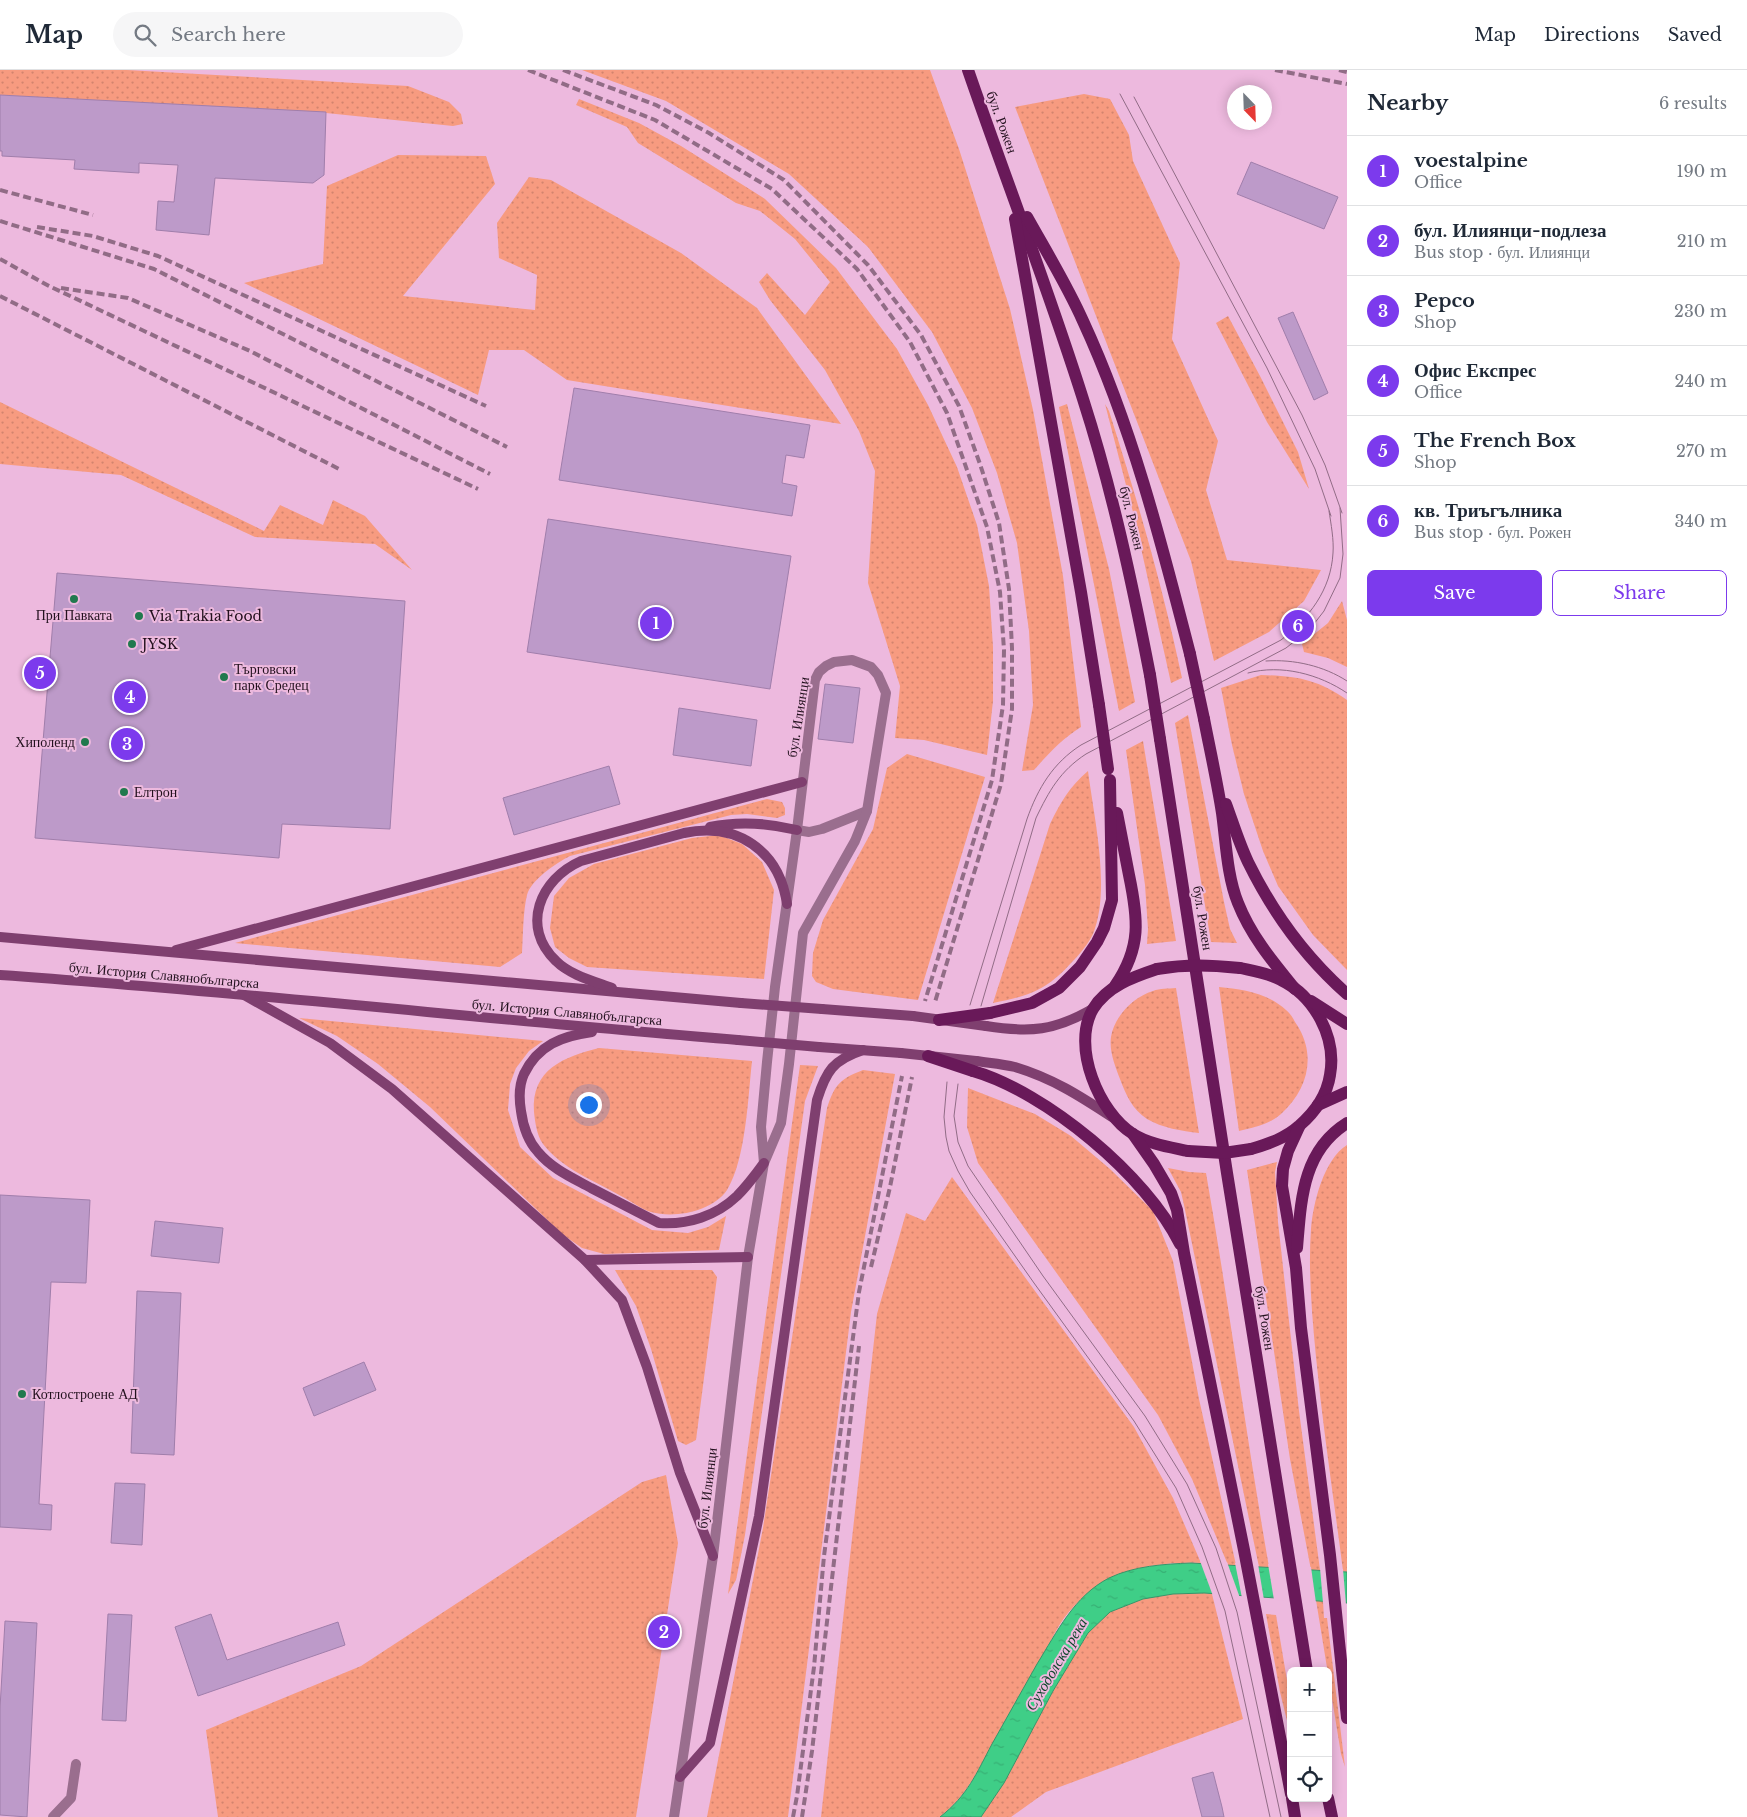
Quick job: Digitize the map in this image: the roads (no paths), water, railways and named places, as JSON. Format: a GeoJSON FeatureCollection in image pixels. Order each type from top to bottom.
{"type":"FeatureCollection","features":[{"type":"Feature","properties":{"kind":"main road","name":"бул. Рожен"},"geometry":{"type":"LineString","coordinates":[[968,70],[1066,345],[1100,456],[1128,566],[1150,675],[1306,1667]]}},
{"type":"Feature","properties":{"kind":"main road","name":"бул. Рожен"},"geometry":{"type":"LineString","coordinates":[[1009,184],[1083,320],[1134,454],[1149,501],[1190,654],[1218,784],[1229,868],[1237,902],[1265,953],[1300,993]]}},
{"type":"Feature","properties":{"kind":"main road","name":"бул. Рожен"},"geometry":{"type":"LineString","coordinates":[[1009,184],[1081,592],[1109,774],[1137,917],[1135,941],[1131,954],[1125,970],[1114,987]]}},
{"type":"Feature","properties":{"kind":"main road"},"geometry":{"type":"LineString","coordinates":[[939,1020],[990,1013],[1032,1003],[1059,988],[1080,967],[1104,928],[1112,900],[1109,774]]}},
{"type":"Feature","properties":{"kind":"main road"},"geometry":{"type":"LineString","coordinates":[[168,952],[802,782]]}},
{"type":"Feature","properties":{"kind":"main road"},"geometry":{"type":"LineString","coordinates":[[1218,784],[1247,860],[1276,911],[1309,955],[1347,994]]}},
{"type":"Feature","properties":{"kind":"main road"},"geometry":{"type":"LineString","coordinates":[[622,992],[572,972],[556,962],[542,941],[538,926],[539,906],[548,887],[562,871],[581,861],[684,833],[722,825],[740,823],[778,825],[797,830]]}},
{"type":"Feature","properties":{"kind":"main road"},"geometry":{"type":"LineString","coordinates":[[684,833],[711,830],[724,832],[748,841],[768,858],[775,868],[781,879],[787,904]]}},
{"type":"Feature","properties":{"kind":"main road","name":"бул. История Славянобългарска"},"geometry":{"type":"LineString","coordinates":[[0,937],[741,1003],[913,1016],[1022,1031],[1040,1029],[1068,1021],[1094,1008]]}},
{"type":"Feature","properties":{"kind":"main road"},"geometry":{"type":"LineString","coordinates":[[1118,1121],[1100,1097],[1091,1076],[1085,1049],[1086,1036],[1090,1015],[1094,1008],[1114,987],[1131,978],[1157,969],[1178,965],[1203,964],[1240,968],[1281,980],[1347,1024]]}},
{"type":"Feature","properties":{"kind":"main road","name":"бул. История Славянобългарска"},"geometry":{"type":"LineString","coordinates":[[0,975],[95,982],[605,1030],[928,1056]]}},
{"type":"Feature","properties":{"kind":"main road"},"geometry":{"type":"LineString","coordinates":[[1133,1134],[1152,1142],[1188,1151],[1224,1153],[1252,1149],[1278,1140],[1299,1127],[1318,1106],[1330,1074],[1330,1048],[1324,1028],[1314,1008],[1300,993]]}},
{"type":"Feature","properties":{"kind":"main road"},"geometry":{"type":"LineString","coordinates":[[244,996],[330,1043],[392,1089],[585,1260],[622,1300],[647,1367],[680,1473],[713,1556]]}},
{"type":"Feature","properties":{"kind":"main road"},"geometry":{"type":"LineString","coordinates":[[605,1030],[580,1033],[552,1042],[538,1052],[523,1076],[519,1098],[523,1126],[538,1152],[561,1172],[659,1223],[674,1224],[697,1219],[721,1210],[738,1195],[764,1163]]}},
{"type":"Feature","properties":{"kind":"main road"},"geometry":{"type":"LineString","coordinates":[[680,1777],[710,1743],[758,1516],[817,1100],[824,1081],[833,1065],[848,1055],[863,1050]]}},
{"type":"Feature","properties":{"kind":"main road"},"geometry":{"type":"LineString","coordinates":[[928,1056],[974,1066],[1013,1067],[1045,1078],[1074,1092],[1118,1121],[1133,1134],[1154,1164],[1171,1194],[1177,1210],[1287,1773]]}},
{"type":"Feature","properties":{"kind":"main road"},"geometry":{"type":"LineString","coordinates":[[974,1066],[1036,1099],[1092,1140],[1154,1202],[1174,1231],[1184,1252]]}},
{"type":"Feature","properties":{"kind":"main road"},"geometry":{"type":"LineString","coordinates":[[1318,1106],[1347,1092]]}},
{"type":"Feature","properties":{"kind":"main road"},"geometry":{"type":"LineString","coordinates":[[1296,1268],[1301,1204],[1307,1173],[1315,1156],[1328,1139],[1347,1123]]}},
{"type":"Feature","properties":{"kind":"main road"},"geometry":{"type":"LineString","coordinates":[[1299,1127],[1288,1151],[1283,1169],[1282,1186],[1296,1268],[1301,1328],[1330,1555],[1347,1718]]}},
{"type":"Feature","properties":{"kind":"main road"},"geometry":{"type":"LineString","coordinates":[[585,1260],[748,1257]]}},
{"type":"Feature","properties":{"kind":"main road"},"geometry":{"type":"LineString","coordinates":[[1293,1802],[1295,1817]]}},
{"type":"Feature","properties":{"kind":"main road"},"geometry":{"type":"LineString","coordinates":[[1329,1802],[1332,1817]]}},
{"type":"Feature","properties":{"kind":"street","name":"бул. Илиянци"},"geometry":{"type":"LineString","coordinates":[[674,1817],[713,1556],[748,1257],[764,1163],[781,1123],[803,933],[855,841],[867,811],[886,693],[878,674],[862,663],[852,660],[834,662],[819,672],[815,680],[775,988],[760,1127],[764,1163]]}},
{"type":"Feature","properties":{"kind":"street"},"geometry":{"type":"LineString","coordinates":[[797,830],[809,832],[822,829],[867,811]]}},
{"type":"Feature","properties":{"kind":"street"},"geometry":{"type":"LineString","coordinates":[[53,1817],[71,1798],[76,1764]]}},
{"type":"Feature","properties":{"kind":"water","name":"Суходолска река"},"geometry":{"type":"Polygon","coordinates":[[[1191,1563],[1347,1572],[1347,1603],[1204,1593],[1173,1594],[1143,1599],[1110,1612],[1088,1633],[1053,1691],[1004,1783],[981,1817],[940,1817],[965,1792],[1037,1664],[1076,1605],[1097,1586],[1119,1574],[1139,1568],[1191,1563]]]}},
{"type":"Feature","properties":{"kind":"tram line"},"geometry":{"type":"LineString","coordinates":[[1120,94],[1267,368],[1315,469],[1331,516]]}},
{"type":"Feature","properties":{"kind":"tram line"},"geometry":{"type":"LineString","coordinates":[[1134,97],[1302,415],[1325,465],[1342,513]]}},
{"type":"Feature","properties":{"kind":"tram line"},"geometry":{"type":"LineString","coordinates":[[981,1006],[1036,818],[1056,782],[1069,767],[1086,754],[1286,648],[1310,629],[1324,611],[1340,578],[1343,554],[1340,508]]}},
{"type":"Feature","properties":{"kind":"tram line"},"geometry":{"type":"LineString","coordinates":[[970,1005],[1027,819],[1036,797],[1048,777],[1062,760],[1081,745],[1281,640],[1301,622],[1317,602],[1328,579],[1333,548],[1329,511]]}},
{"type":"Feature","properties":{"kind":"tram line"},"geometry":{"type":"LineString","coordinates":[[1266,661],[1298,662],[1329,671],[1347,681]]}},
{"type":"Feature","properties":{"kind":"tram line"},"geometry":{"type":"LineString","coordinates":[[1248,673],[1261,670],[1299,672],[1336,686],[1347,693]]}},
{"type":"Feature","properties":{"kind":"tram line"},"geometry":{"type":"LineString","coordinates":[[947,1082],[944,1117],[946,1137],[949,1151],[958,1171],[970,1192],[1034,1283],[1134,1421],[1176,1488],[1202,1547],[1225,1611],[1270,1817]]}},
{"type":"Feature","properties":{"kind":"tram line"},"geometry":{"type":"LineString","coordinates":[[958,1084],[954,1116],[958,1142],[968,1166],[1043,1276],[1145,1416],[1187,1484],[1216,1548],[1237,1612],[1281,1817]]}},
{"type":"Feature","properties":{"kind":"railway"},"geometry":{"type":"LineString","coordinates":[[528,70],[655,120],[772,189],[857,269],[910,342],[947,413],[987,527],[1000,592],[1004,650],[1003,705],[992,780],[925,1001]]}},
{"type":"Feature","properties":{"kind":"railway"},"geometry":{"type":"LineString","coordinates":[[563,70],[656,105],[709,133],[784,180],[868,265],[921,335],[959,406],[999,523],[1009,589],[1012,648],[1012,709],[1001,784],[935,1002]]}},
{"type":"Feature","properties":{"kind":"railway"},"geometry":{"type":"LineString","coordinates":[[1275,70],[1347,84]]}},
{"type":"Feature","properties":{"kind":"railway"},"geometry":{"type":"LineString","coordinates":[[1339,70],[1347,72]]}},
{"type":"Feature","properties":{"kind":"railway"},"geometry":{"type":"LineString","coordinates":[[0,190],[93,215]]}},
{"type":"Feature","properties":{"kind":"railway"},"geometry":{"type":"LineString","coordinates":[[0,221],[154,269],[507,447]]}},
{"type":"Feature","properties":{"kind":"railway"},"geometry":{"type":"LineString","coordinates":[[37,227],[93,236],[158,256],[486,406]]}},
{"type":"Feature","properties":{"kind":"railway"},"geometry":{"type":"LineString","coordinates":[[0,259],[49,286],[478,489]]}},
{"type":"Feature","properties":{"kind":"railway"},"geometry":{"type":"LineString","coordinates":[[61,288],[128,298],[250,351],[490,474]]}},
{"type":"Feature","properties":{"kind":"railway"},"geometry":{"type":"LineString","coordinates":[[0,296],[341,470]]}},
{"type":"Feature","properties":{"kind":"railway"},"geometry":{"type":"LineString","coordinates":[[793,1817],[814,1667],[824,1556],[859,1292],[902,1076]]}},
{"type":"Feature","properties":{"kind":"railway"},"geometry":{"type":"LineString","coordinates":[[871,1267],[890,1187],[912,1077]]}},
{"type":"Feature","properties":{"kind":"railway"},"geometry":{"type":"LineString","coordinates":[[802,1817],[812,1751],[859,1346]]}},
{"type":"Feature","properties":{"kind":"place","name":"При Павката"},"geometry":{"type":"Point","coordinates":[74,599]}},
{"type":"Feature","properties":{"kind":"place","name":"Via Trakia Food"},"geometry":{"type":"Point","coordinates":[139,616]}},
{"type":"Feature","properties":{"kind":"place","name":"voestalpine"},"geometry":{"type":"Point","coordinates":[656,623]}},
{"type":"Feature","properties":{"kind":"place","name":"кв. Триъгълника"},"geometry":{"type":"Point","coordinates":[1298,626]}},
{"type":"Feature","properties":{"kind":"place","name":"JYSK"},"geometry":{"type":"Point","coordinates":[132,644]}},
{"type":"Feature","properties":{"kind":"place","name":"The French Box"},"geometry":{"type":"Point","coordinates":[40,673]}},
{"type":"Feature","properties":{"kind":"place","name":"Търговски парк Средец"},"geometry":{"type":"Point","coordinates":[224,677]}},
{"type":"Feature","properties":{"kind":"place","name":"Офис Експрес"},"geometry":{"type":"Point","coordinates":[130,697]}},
{"type":"Feature","properties":{"kind":"place","name":"Хиполенд"},"geometry":{"type":"Point","coordinates":[85,742]}},
{"type":"Feature","properties":{"kind":"place","name":"Pepco"},"geometry":{"type":"Point","coordinates":[127,744]}},
{"type":"Feature","properties":{"kind":"place","name":"Елтрон"},"geometry":{"type":"Point","coordinates":[124,792]}},
{"type":"Feature","properties":{"kind":"place","name":"Котлостроене АД"},"geometry":{"type":"Point","coordinates":[22,1394]}},
{"type":"Feature","properties":{"kind":"place","name":"бул. Илиянци-подлеза"},"geometry":{"type":"Point","coordinates":[664,1632]}}]}
